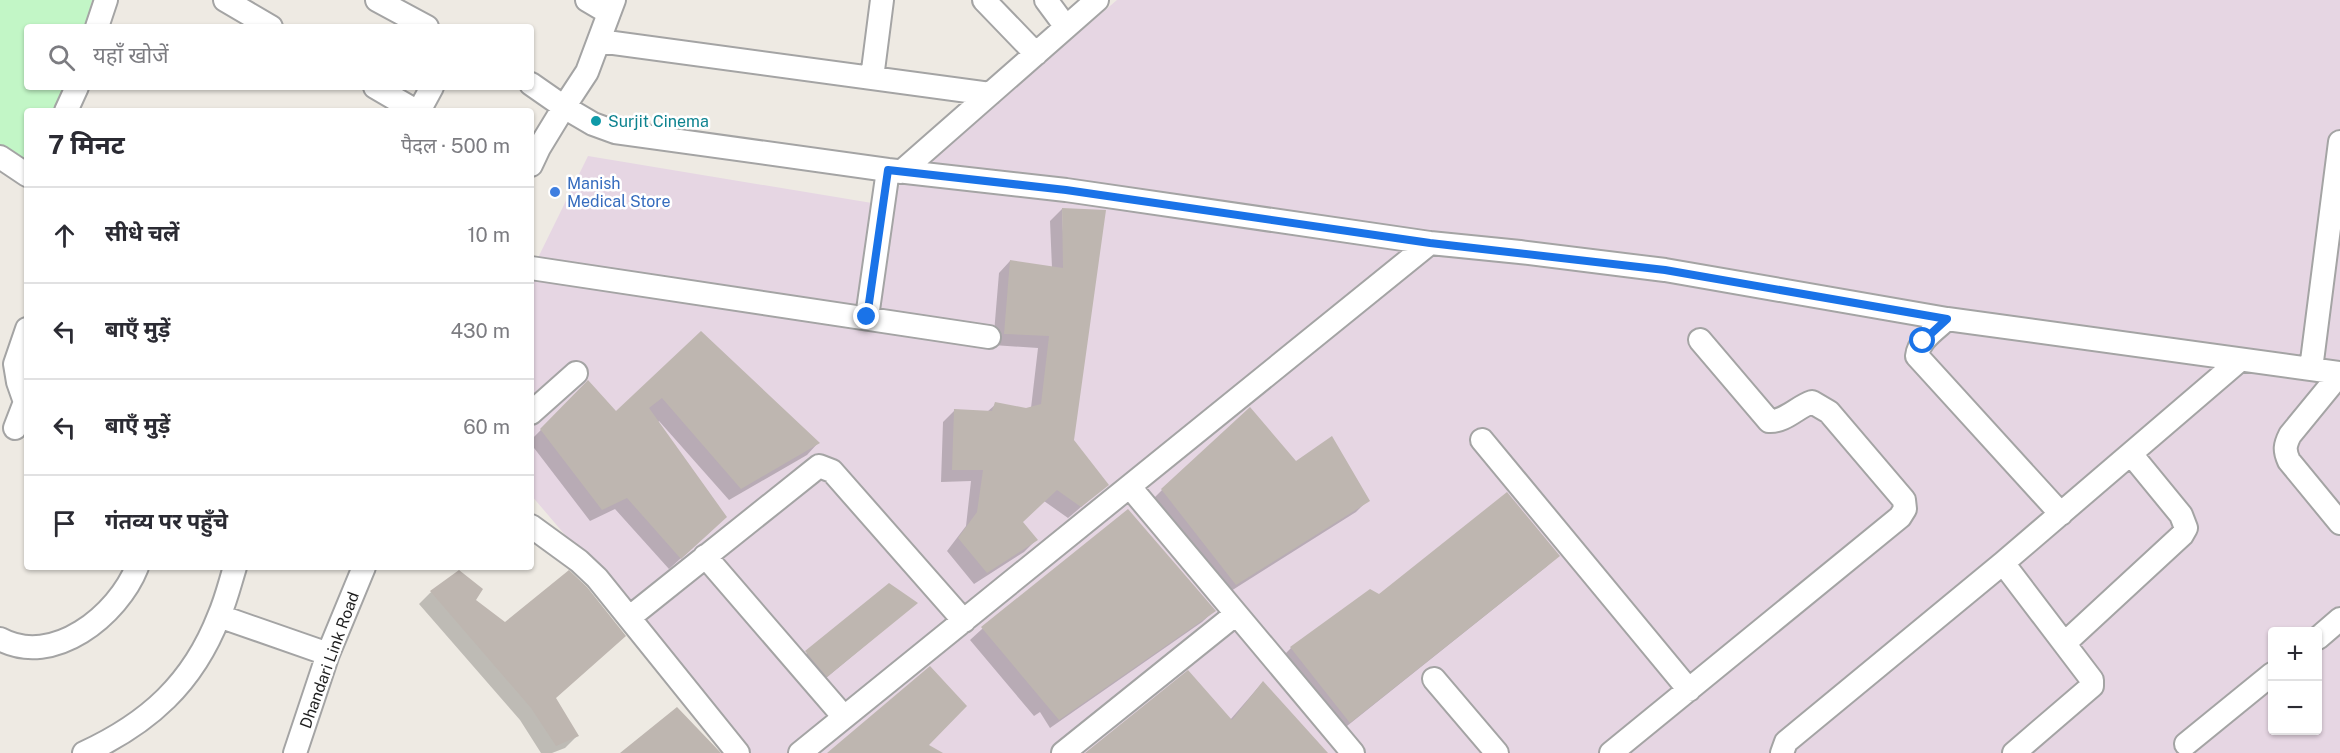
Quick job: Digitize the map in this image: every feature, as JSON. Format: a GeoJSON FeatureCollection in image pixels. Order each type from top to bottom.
{"type":"FeatureCollection","features":[{"type":"Feature","properties":{"kind":"street"},"geometry":{"type":"LineString","coordinates":[[98,24],[106,0]]}},
{"type":"Feature","properties":{"kind":"street"},"geometry":{"type":"LineString","coordinates":[[225,0],[267,24]]}},
{"type":"Feature","properties":{"kind":"street"},"geometry":{"type":"LineString","coordinates":[[377,0],[421,24]]}},
{"type":"Feature","properties":{"kind":"street"},"geometry":{"type":"LineString","coordinates":[[534,159],[587,72],[612,6],[587,0]]}},
{"type":"Feature","properties":{"kind":"street"},"geometry":{"type":"LineString","coordinates":[[872,78],[882,0]]}},
{"type":"Feature","properties":{"kind":"street"},"geometry":{"type":"LineString","coordinates":[[984,0],[1036,54]]}},
{"type":"Feature","properties":{"kind":"street"},"geometry":{"type":"LineString","coordinates":[[1046,0],[1066,27]]}},
{"type":"Feature","properties":{"kind":"street"},"geometry":{"type":"LineString","coordinates":[[867,317],[895,171],[990,93],[1097,0]]}},
{"type":"Feature","properties":{"kind":"street"},"geometry":{"type":"LineString","coordinates":[[599,41],[990,93]]}},
{"type":"Feature","properties":{"kind":"street"},"geometry":{"type":"LineString","coordinates":[[534,86],[592,124],[615,132],[895,171],[1066,190],[1430,243],[1665,270],[1947,319],[2340,373]]}},
{"type":"Feature","properties":{"kind":"street"},"geometry":{"type":"LineString","coordinates":[[67,108],[76,90]]}},
{"type":"Feature","properties":{"kind":"street"},"geometry":{"type":"LineString","coordinates":[[380,90],[412,108]]}},
{"type":"Feature","properties":{"kind":"street"},"geometry":{"type":"LineString","coordinates":[[419,108],[430,90]]}},
{"type":"Feature","properties":{"kind":"street"},"geometry":{"type":"LineString","coordinates":[[2311,369],[2340,142]]}},
{"type":"Feature","properties":{"kind":"street"},"geometry":{"type":"LineString","coordinates":[[0,157],[24,173]]}},
{"type":"Feature","properties":{"kind":"street"},"geometry":{"type":"LineString","coordinates":[[800,753],[1430,243]]}},
{"type":"Feature","properties":{"kind":"street"},"geometry":{"type":"LineString","coordinates":[[534,268],[989,337]]}},
{"type":"Feature","properties":{"kind":"street"},"geometry":{"type":"LineString","coordinates":[[1947,319],[1923,341],[1918,348],[1917,356],[2061,514]]}},
{"type":"Feature","properties":{"kind":"street"},"geometry":{"type":"LineString","coordinates":[[24,338],[15,364],[24,399]]}},
{"type":"Feature","properties":{"kind":"street"},"geometry":{"type":"LineString","coordinates":[[1611,753],[1900,517],[1905,509],[1904,500],[1821,405],[1812,402],[1802,405],[1783,418],[1769,421],[1700,340]]}},
{"type":"Feature","properties":{"kind":"street"},"geometry":{"type":"LineString","coordinates":[[1782,753],[1786,742],[2003,563],[2240,360]]}},
{"type":"Feature","properties":{"kind":"street"},"geometry":{"type":"LineString","coordinates":[[534,410],[576,373]]}},
{"type":"Feature","properties":{"kind":"street"},"geometry":{"type":"LineString","coordinates":[[2340,373],[2285,444],[2285,452],[2289,461],[2340,523]]}},
{"type":"Feature","properties":{"kind":"street"},"geometry":{"type":"LineString","coordinates":[[15,428],[24,405]]}},
{"type":"Feature","properties":{"kind":"street"},"geometry":{"type":"LineString","coordinates":[[1482,440],[1689,690]]}},
{"type":"Feature","properties":{"kind":"street"},"geometry":{"type":"LineString","coordinates":[[2066,643],[2182,535],[2186,528],[2181,515],[2131,454]]}},
{"type":"Feature","properties":{"kind":"street"},"geometry":{"type":"LineString","coordinates":[[630,617],[819,466],[832,471],[964,621]]}},
{"type":"Feature","properties":{"kind":"street"},"geometry":{"type":"LineString","coordinates":[[1130,487],[1353,753]]}},
{"type":"Feature","properties":{"kind":"street"},"geometry":{"type":"LineString","coordinates":[[534,528],[579,561],[597,578],[738,753]]}},
{"type":"Feature","properties":{"kind":"street"},"geometry":{"type":"LineString","coordinates":[[705,556],[844,717]]}},
{"type":"Feature","properties":{"kind":"street"},"geometry":{"type":"LineString","coordinates":[[2003,563],[2090,674],[2092,686],[2014,753]]}},
{"type":"Feature","properties":{"kind":"street"},"geometry":{"type":"LineString","coordinates":[[0,639],[21,647],[41,647],[86,630],[114,606],[131,582],[136,570]]}},
{"type":"Feature","properties":{"kind":"street"},"geometry":{"type":"LineString","coordinates":[[84,753],[140,722],[172,694],[195,663],[219,616],[234,570]]}},
{"type":"Feature","properties":{"kind":"street","name":"Dhandari Link Road"},"geometry":{"type":"LineString","coordinates":[[295,753],[328,654],[363,570]]}},
{"type":"Feature","properties":{"kind":"street"},"geometry":{"type":"LineString","coordinates":[[1064,753],[1236,614]]}},
{"type":"Feature","properties":{"kind":"street"},"geometry":{"type":"LineString","coordinates":[[219,616],[328,654]]}},
{"type":"Feature","properties":{"kind":"street"},"geometry":{"type":"LineString","coordinates":[[2322,635],[2340,619]]}},
{"type":"Feature","properties":{"kind":"street"},"geometry":{"type":"LineString","coordinates":[[2186,744],[2268,677]]}},
{"type":"Feature","properties":{"kind":"street"},"geometry":{"type":"LineString","coordinates":[[1434,679],[1497,753]]}},
{"type":"Feature","properties":{"kind":"shaded area"},"geometry":{"type":"Polygon","coordinates":[[[1117,0],[2340,0],[2340,753],[751,753],[534,499],[534,266],[588,156],[878,204],[1117,0]]]}},
{"type":"Feature","properties":{"kind":"green space"},"geometry":{"type":"Polygon","coordinates":[[[0,0],[92,0],[87,24],[24,24],[24,90],[71,90],[68,108],[24,108],[24,165],[0,149],[0,0]]]}},
{"type":"Feature","properties":{"kind":"building"},"geometry":{"type":"Polygon","coordinates":[[[1062,208],[1106,210],[1074,440],[1109,485],[1081,507],[1057,490],[1023,522],[1038,540],[987,573],[958,538],[977,512],[983,470],[952,470],[954,409],[992,411],[995,402],[1026,408],[1041,404],[1049,336],[1004,334],[1010,260],[1063,268],[1062,208]]]}},
{"type":"Feature","properties":{"kind":"building"},"geometry":{"type":"Polygon","coordinates":[[[701,331],[820,443],[741,489],[662,398],[649,408],[727,517],[681,559],[627,498],[602,510],[540,429],[588,380],[616,411],[701,331]]]}},
{"type":"Feature","properties":{"kind":"building"},"geometry":{"type":"Polygon","coordinates":[[[1250,407],[1296,461],[1332,436],[1370,501],[1236,585],[1161,489],[1250,407]]]}},
{"type":"Feature","properties":{"kind":"building"},"geometry":{"type":"Polygon","coordinates":[[[1507,492],[1560,556],[1350,723],[1290,647],[1370,589],[1379,594],[1507,492]]]}},
{"type":"Feature","properties":{"kind":"building"},"geometry":{"type":"Polygon","coordinates":[[[1128,509],[1216,611],[1059,720],[981,627],[1128,509]]]}},
{"type":"Feature","properties":{"kind":"building"},"geometry":{"type":"Polygon","coordinates":[[[459,570],[483,589],[476,600],[505,622],[569,570],[587,587],[626,636],[556,698],[579,736],[556,746],[531,708],[430,591],[459,570]]]}},
{"type":"Feature","properties":{"kind":"building"},"geometry":{"type":"Polygon","coordinates":[[[889,583],[918,603],[827,677],[805,651],[889,583]]]}},
{"type":"Feature","properties":{"kind":"building"},"geometry":{"type":"Polygon","coordinates":[[[930,666],[967,706],[929,745],[943,753],[827,753],[930,666]]]}},
{"type":"Feature","properties":{"kind":"building"},"geometry":{"type":"Polygon","coordinates":[[[1188,670],[1232,720],[1263,681],[1328,753],[1085,753],[1188,670]]]}},
{"type":"Feature","properties":{"kind":"building"},"geometry":{"type":"Polygon","coordinates":[[[677,707],[721,753],[620,753],[677,707]]]}},
{"type":"Feature","properties":{"kind":"place","name":"Surjit Cinema"},"geometry":{"type":"Point","coordinates":[596,121]}},
{"type":"Feature","properties":{"kind":"place","name":"Manish Medical Store"},"geometry":{"type":"Point","coordinates":[555,192]}},
{"type":"Feature","properties":{"kind":"route"},"geometry":{"type":"LineString","coordinates":[[867,317],[888,170],[1066,190],[1430,243],[1665,270],[1947,319],[1923,341]]}}]}
